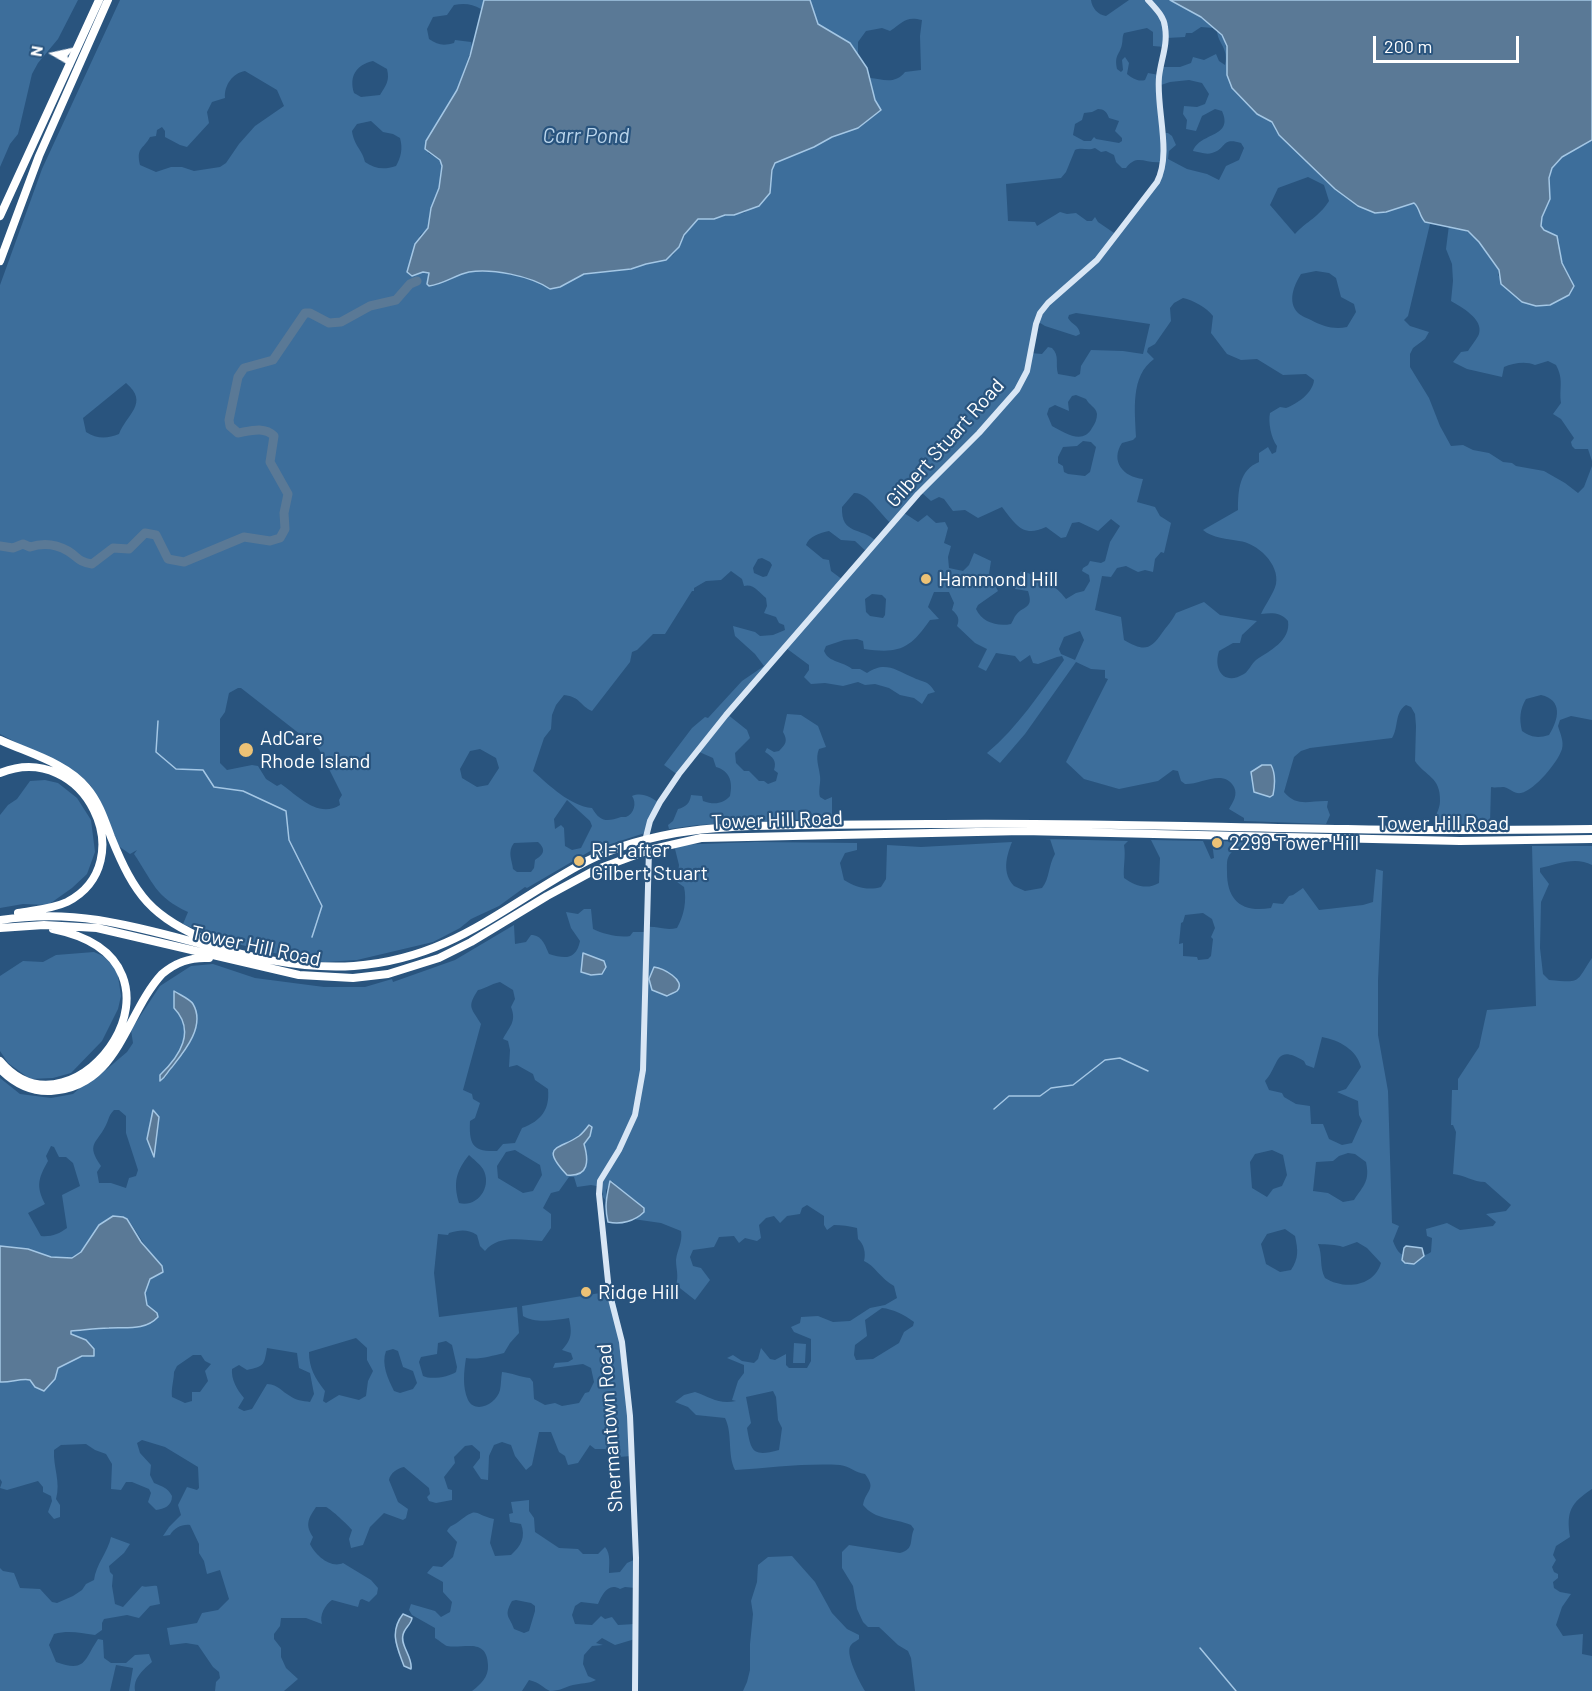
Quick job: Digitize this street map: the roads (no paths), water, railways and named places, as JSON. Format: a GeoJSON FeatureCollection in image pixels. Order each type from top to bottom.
{"type":"FeatureCollection","features":[{"type":"Feature","properties":{"kind":"highway"},"geometry":{"type":"LineString","coordinates":[[0,216],[99,0]]}},
{"type":"Feature","properties":{"kind":"highway"},"geometry":{"type":"LineString","coordinates":[[0,261],[39,156],[108,0]]}},
{"type":"Feature","properties":{"kind":"highway"},"geometry":{"type":"LineString","coordinates":[[0,740],[61,768],[77,778],[94,799],[125,872],[141,897],[156,911],[177,925],[235,957]]}},
{"type":"Feature","properties":{"kind":"highway"},"geometry":{"type":"LineString","coordinates":[[0,773],[14,768],[35,767],[53,771],[69,780],[83,792],[93,808],[100,828],[102,848],[93,878],[73,898],[52,907],[0,918]]}},
{"type":"Feature","properties":{"kind":"highway"},"geometry":{"type":"LineString","coordinates":[[904,834],[909,830],[1038,828],[1065,824]]}},
{"type":"Feature","properties":{"kind":"highway","name":"Tower Hill Road"},"geometry":{"type":"LineString","coordinates":[[647,845],[673,834],[731,826],[1065,824],[1348,829],[1592,829]]}},
{"type":"Feature","properties":{"kind":"highway","name":"Tower Hill Road"},"geometry":{"type":"LineString","coordinates":[[0,928],[34,925],[71,926],[105,930],[235,957],[280,963],[316,966],[370,964],[405,957],[444,944],[475,929],[577,866],[626,846],[701,838],[1023,831],[1460,841],[1592,839]]}},
{"type":"Feature","properties":{"kind":"highway","name":"Tower Hill Road"},"geometry":{"type":"LineString","coordinates":[[0,918],[45,916],[97,920],[235,957]]}},
{"type":"Feature","properties":{"kind":"highway"},"geometry":{"type":"LineString","coordinates":[[0,1061],[17,1076],[34,1083],[54,1084],[71,1080],[86,1073],[102,1058],[113,1041],[124,1016],[127,1000],[125,981],[110,955],[97,945],[74,935],[34,925]]}},
{"type":"Feature","properties":{"kind":"highway"},"geometry":{"type":"LineString","coordinates":[[0,1069],[15,1082],[38,1090],[56,1090],[79,1083],[96,1073],[110,1058],[156,982],[168,968],[196,958],[235,957]]}},
{"type":"Feature","properties":{"kind":"street","name":"Gilbert Stuart Road"},"geometry":{"type":"LineString","coordinates":[[647,845],[650,821],[660,802],[726,714],[918,494],[979,433],[1017,390],[1027,372],[1040,313],[1048,303],[1097,260],[1157,182],[1163,162],[1158,92],[1159,76],[1166,49],[1166,35],[1162,16],[1148,0]]}},
{"type":"Feature","properties":{"kind":"street","name":"Shermantown Road"},"geometry":{"type":"LineString","coordinates":[[635,1691],[636,1558],[630,1416],[621,1342],[609,1291],[599,1194],[600,1181],[619,1150],[635,1115],[643,1070],[647,845]]}},
{"type":"Feature","properties":{"kind":"water","name":"Carr Pond"},"geometry":{"type":"Polygon","coordinates":[[[484,0],[810,0],[818,24],[850,43],[867,68],[875,100],[881,110],[858,128],[832,137],[775,163],[772,170],[770,193],[759,206],[734,215],[698,219],[684,235],[679,247],[666,260],[631,269],[584,274],[560,287],[550,289],[522,277],[488,271],[469,272],[429,286],[427,284],[429,273],[423,272],[412,276],[407,272],[415,244],[428,228],[431,208],[439,188],[442,166],[440,160],[425,149],[426,141],[457,90],[470,56],[484,0]]]}},
{"type":"Feature","properties":{"kind":"water"},"geometry":{"type":"Polygon","coordinates":[[[1170,0],[1592,0],[1592,140],[1562,157],[1552,168],[1549,178],[1550,199],[1542,217],[1541,226],[1544,230],[1557,236],[1562,263],[1574,286],[1569,295],[1550,305],[1536,306],[1522,302],[1501,284],[1499,270],[1468,231],[1425,222],[1414,203],[1375,213],[1358,206],[1335,189],[1279,135],[1272,122],[1257,114],[1232,88],[1227,75],[1227,46],[1222,35],[1201,17],[1170,0]]]}},
{"type":"Feature","properties":{"kind":"water"},"geometry":{"type":"Polygon","coordinates":[[[1262,765],[1271,765],[1274,772],[1274,791],[1270,797],[1254,792],[1251,772],[1262,765]]]}},
{"type":"Feature","properties":{"kind":"water"},"geometry":{"type":"Polygon","coordinates":[[[583,953],[604,961],[606,967],[602,974],[591,975],[581,972],[583,953]]]}},
{"type":"Feature","properties":{"kind":"water"},"geometry":{"type":"Polygon","coordinates":[[[654,967],[667,972],[676,979],[679,983],[677,991],[667,996],[652,990],[649,979],[654,967]]]}},
{"type":"Feature","properties":{"kind":"water"},"geometry":{"type":"Polygon","coordinates":[[[174,991],[193,1004],[197,1021],[192,1038],[160,1081],[160,1075],[179,1052],[185,1034],[181,1017],[174,1008],[174,991]]]}},
{"type":"Feature","properties":{"kind":"water"},"geometry":{"type":"Polygon","coordinates":[[[153,1110],[159,1117],[154,1157],[147,1139],[153,1110]]]}},
{"type":"Feature","properties":{"kind":"water"},"geometry":{"type":"Polygon","coordinates":[[[589,1125],[592,1127],[590,1136],[584,1144],[587,1156],[586,1167],[580,1173],[567,1175],[554,1158],[553,1153],[579,1136],[589,1125]]]}},
{"type":"Feature","properties":{"kind":"water"},"geometry":{"type":"Polygon","coordinates":[[[610,1181],[644,1208],[644,1212],[628,1222],[608,1222],[606,1206],[610,1181]]]}},
{"type":"Feature","properties":{"kind":"water"},"geometry":{"type":"Polygon","coordinates":[[[113,1216],[127,1219],[141,1242],[162,1266],[163,1272],[150,1279],[145,1293],[147,1305],[157,1313],[158,1317],[147,1324],[129,1328],[71,1331],[71,1334],[86,1340],[94,1349],[94,1356],[82,1356],[58,1368],[55,1379],[44,1391],[35,1387],[30,1380],[0,1382],[0,1246],[28,1249],[51,1257],[72,1258],[81,1252],[99,1225],[113,1216]]]}},
{"type":"Feature","properties":{"kind":"water"},"geometry":{"type":"Polygon","coordinates":[[[1406,1246],[1422,1248],[1424,1256],[1414,1264],[1405,1263],[1402,1260],[1406,1246]]]}},
{"type":"Feature","properties":{"kind":"water"},"geometry":{"type":"Polygon","coordinates":[[[403,1614],[412,1618],[403,1639],[411,1669],[404,1666],[396,1640],[396,1627],[403,1614]]]}},
{"type":"Feature","properties":{"kind":"waterway"},"geometry":{"type":"LineString","coordinates":[[0,546],[13,548],[23,544],[30,547],[54,546],[68,551],[81,561],[92,564],[113,548],[129,549],[145,533],[156,535],[168,559],[184,562],[244,537],[270,541],[280,538],[285,529],[284,513],[288,494],[270,462],[274,436],[261,430],[238,433],[230,426],[229,420],[238,377],[244,368],[273,360],[305,313],[310,313],[329,323],[341,322],[370,306],[396,300],[410,284],[417,281]]}},
{"type":"Feature","properties":{"kind":"waterway"},"geometry":{"type":"LineString","coordinates":[[158,721],[156,752],[176,769],[203,770],[214,787],[243,791],[286,811],[289,840],[322,906],[312,937]]}},
{"type":"Feature","properties":{"kind":"waterway"},"geometry":{"type":"LineString","coordinates":[[994,1109],[1009,1096],[1040,1096],[1051,1088],[1073,1085],[1105,1060],[1120,1058],[1148,1071]]}},
{"type":"Feature","properties":{"kind":"waterway"},"geometry":{"type":"LineString","coordinates":[[1200,1648],[1236,1691]]}},
{"type":"Feature","properties":{"kind":"place","name":"Hammond Hill"},"geometry":{"type":"Point","coordinates":[926,579]}},
{"type":"Feature","properties":{"kind":"place","name":"AdCare Rhode Island"},"geometry":{"type":"Point","coordinates":[246,750]}},
{"type":"Feature","properties":{"kind":"place","name":"2299 Tower Hill"},"geometry":{"type":"Point","coordinates":[1217,843]}},
{"type":"Feature","properties":{"kind":"place","name":"RI-1 after Gilbert Stuart"},"geometry":{"type":"Point","coordinates":[579,861]}},
{"type":"Feature","properties":{"kind":"place","name":"Ridge Hill"},"geometry":{"type":"Point","coordinates":[586,1292]}}]}
